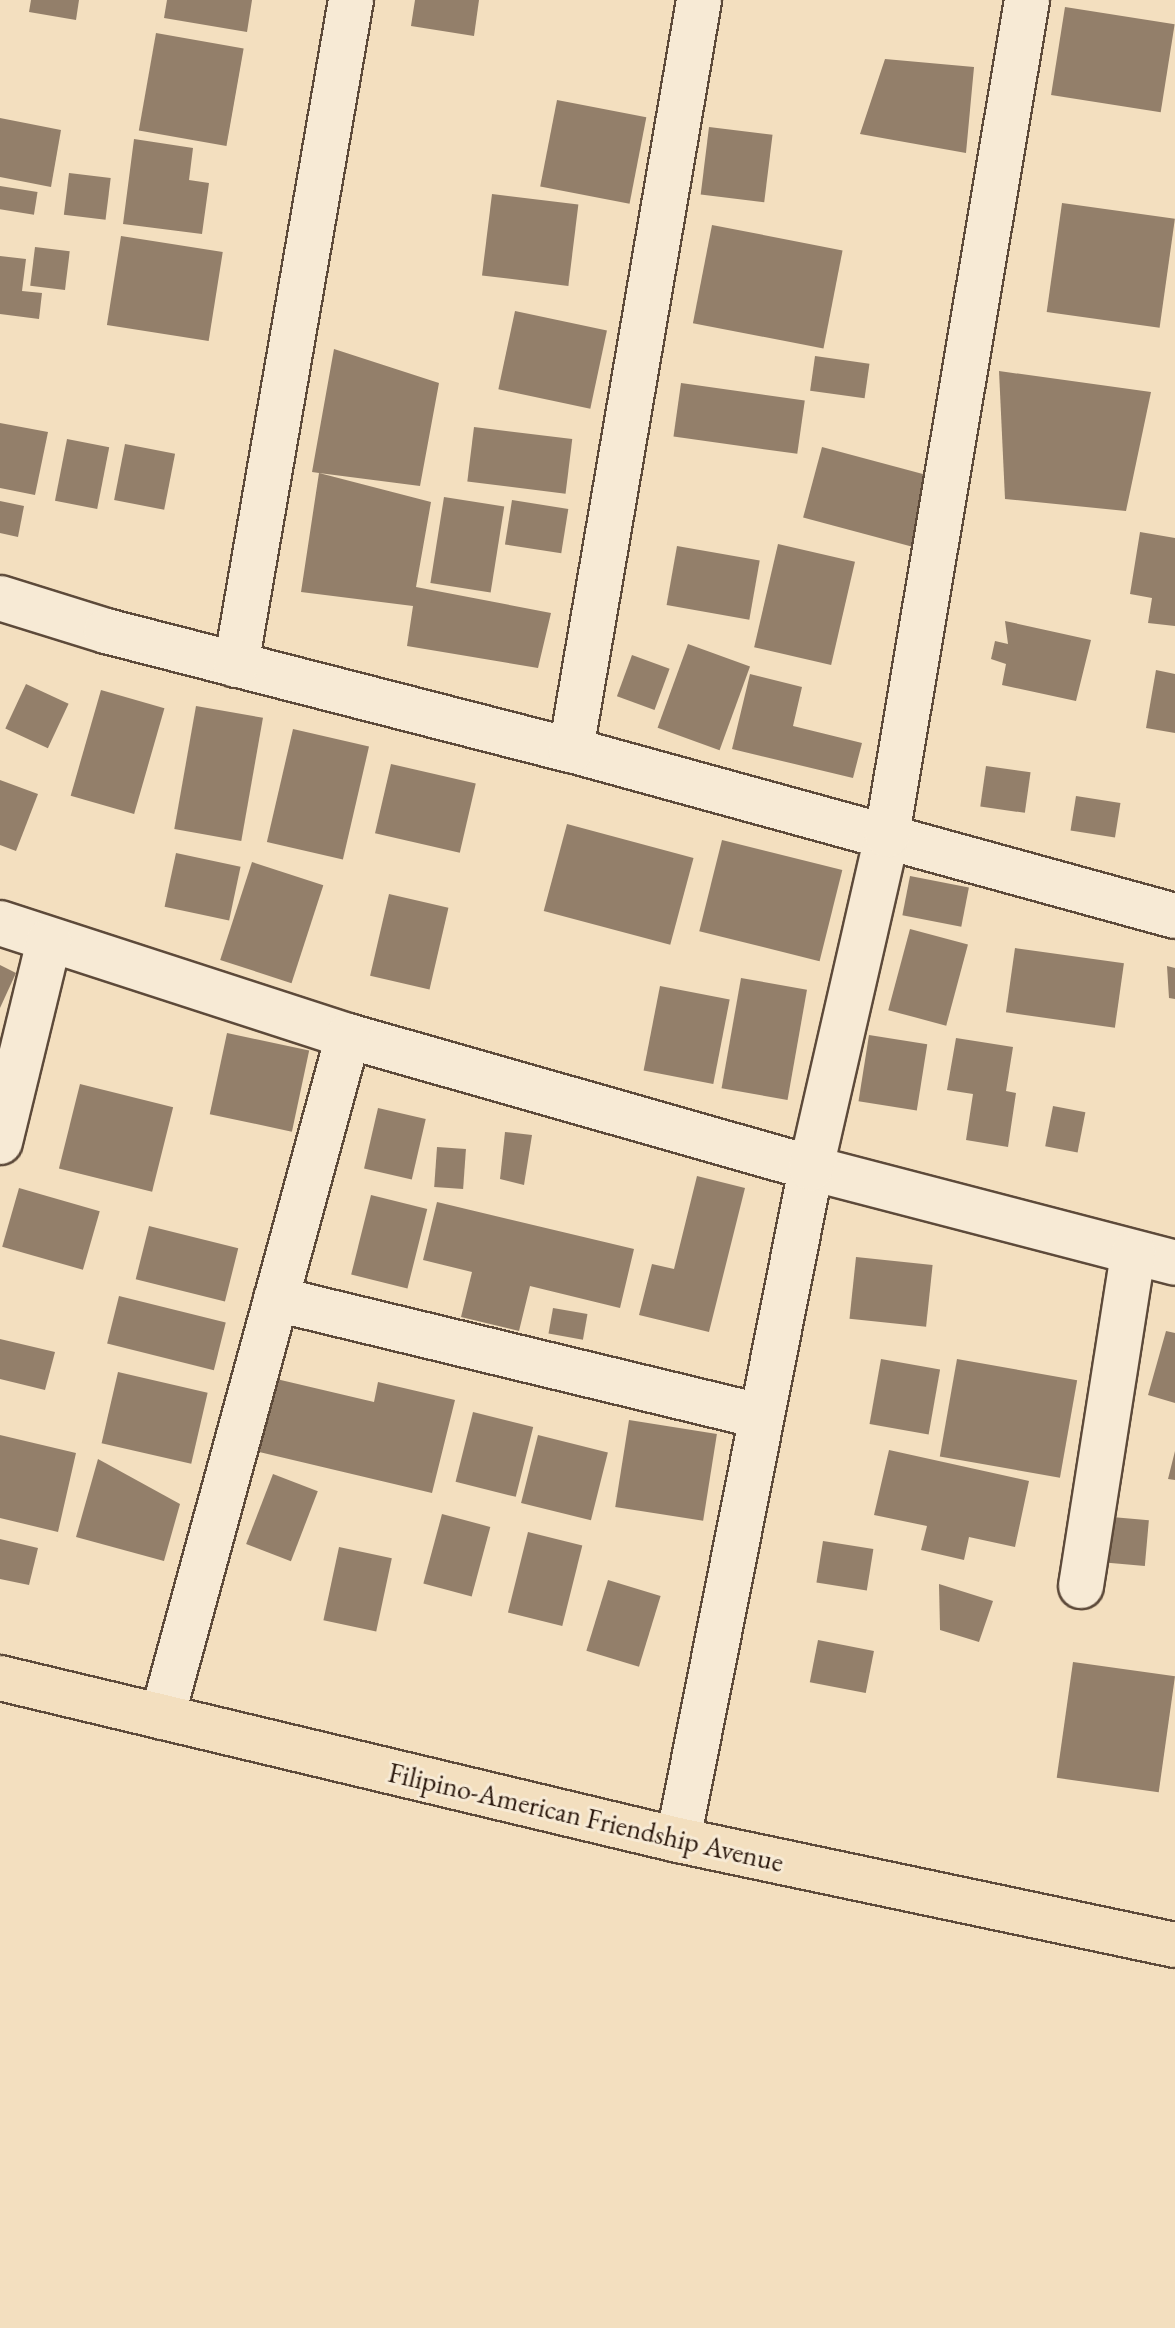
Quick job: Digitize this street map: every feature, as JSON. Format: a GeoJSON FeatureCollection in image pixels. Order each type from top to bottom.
{"type":"FeatureCollection","features":[{"type":"Feature","properties":{"kind":"main road","name":"Filipino-American Friendship Avenue"},"geometry":{"type":"LineString","coordinates":[[0,1678],[678,1840],[1175,1945]]}},
{"type":"Feature","properties":{"kind":"street"},"geometry":{"type":"LineString","coordinates":[[236,665],[351,0]]}},
{"type":"Feature","properties":{"kind":"street"},"geometry":{"type":"LineString","coordinates":[[571,750],[699,0]]}},
{"type":"Feature","properties":{"kind":"street"},"geometry":{"type":"LineString","coordinates":[[678,1840],[759,1416],[811,1168],[887,835],[1027,0]]}},
{"type":"Feature","properties":{"kind":"street"},"geometry":{"type":"LineString","coordinates":[[0,598],[236,665],[571,750],[1175,916]]}},
{"type":"Feature","properties":{"kind":"street"},"geometry":{"type":"LineString","coordinates":[[0,923],[348,1036],[811,1168],[1175,1263]]}},
{"type":"Feature","properties":{"kind":"street"},"geometry":{"type":"LineString","coordinates":[[0,1142],[49,941]]}},
{"type":"Feature","properties":{"kind":"street"},"geometry":{"type":"LineString","coordinates":[[162,1717],[348,1036]]}},
{"type":"Feature","properties":{"kind":"street"},"geometry":{"type":"LineString","coordinates":[[1081,1586],[1133,1253]]}},
{"type":"Feature","properties":{"kind":"street"},"geometry":{"type":"LineString","coordinates":[[276,1299],[759,1416]]}},
{"type":"Feature","properties":{"kind":"building"},"geometry":{"type":"Polygon","coordinates":[[[31,0],[79,0],[76,20],[29,12],[31,0]]]}},
{"type":"Feature","properties":{"kind":"building"},"geometry":{"type":"Polygon","coordinates":[[[167,0],[252,0],[247,32],[164,18],[167,0]]]}},
{"type":"Feature","properties":{"kind":"building"},"geometry":{"type":"Polygon","coordinates":[[[415,0],[479,0],[474,36],[411,26],[415,0]]]}},
{"type":"Feature","properties":{"kind":"building"},"geometry":{"type":"Polygon","coordinates":[[[1065,7],[1175,24],[1161,112],[1051,95],[1065,7]]]}},
{"type":"Feature","properties":{"kind":"building"},"geometry":{"type":"Polygon","coordinates":[[[156,33],[244,48],[226,146],[139,130],[156,33]]]}},
{"type":"Feature","properties":{"kind":"building"},"geometry":{"type":"Polygon","coordinates":[[[885,59],[974,67],[966,153],[860,134],[885,59]]]}},
{"type":"Feature","properties":{"kind":"building"},"geometry":{"type":"Polygon","coordinates":[[[557,100],[646,117],[630,204],[540,186],[557,100]]]}},
{"type":"Feature","properties":{"kind":"building"},"geometry":{"type":"Polygon","coordinates":[[[0,118],[61,130],[51,187],[0,177],[0,118]]]}},
{"type":"Feature","properties":{"kind":"building"},"geometry":{"type":"Polygon","coordinates":[[[709,127],[773,135],[764,202],[701,194],[709,127]]]}},
{"type":"Feature","properties":{"kind":"building"},"geometry":{"type":"Polygon","coordinates":[[[134,139],[193,148],[189,180],[209,183],[202,234],[123,224],[134,139]]]}},
{"type":"Feature","properties":{"kind":"building"},"geometry":{"type":"Polygon","coordinates":[[[69,173],[111,178],[106,220],[64,215],[69,173]]]}},
{"type":"Feature","properties":{"kind":"building"},"geometry":{"type":"Polygon","coordinates":[[[0,186],[38,192],[34,215],[0,209],[0,186]]]}},
{"type":"Feature","properties":{"kind":"building"},"geometry":{"type":"Polygon","coordinates":[[[492,194],[578,205],[568,286],[482,275],[492,194]]]}},
{"type":"Feature","properties":{"kind":"building"},"geometry":{"type":"Polygon","coordinates":[[[1062,203],[1175,219],[1160,328],[1047,312],[1062,203]]]}},
{"type":"Feature","properties":{"kind":"building"},"geometry":{"type":"Polygon","coordinates":[[[712,225],[843,250],[823,349],[693,323],[712,225]]]}},
{"type":"Feature","properties":{"kind":"building"},"geometry":{"type":"Polygon","coordinates":[[[121,236],[223,252],[209,341],[107,325],[121,236]]]}},
{"type":"Feature","properties":{"kind":"building"},"geometry":{"type":"Polygon","coordinates":[[[35,247],[70,251],[65,290],[30,286],[35,247]]]}},
{"type":"Feature","properties":{"kind":"building"},"geometry":{"type":"Polygon","coordinates":[[[0,256],[26,259],[22,291],[42,293],[39,319],[0,314],[0,256]]]}},
{"type":"Feature","properties":{"kind":"building"},"geometry":{"type":"Polygon","coordinates":[[[515,311],[607,331],[590,409],[498,389],[515,311]]]}},
{"type":"Feature","properties":{"kind":"building"},"geometry":{"type":"Polygon","coordinates":[[[334,349],[439,383],[420,486],[312,472],[334,349]]]}},
{"type":"Feature","properties":{"kind":"building"},"geometry":{"type":"Polygon","coordinates":[[[815,356],[869,364],[865,398],[810,391],[815,356]]]}},
{"type":"Feature","properties":{"kind":"building"},"geometry":{"type":"Polygon","coordinates":[[[999,371],[1151,392],[1126,511],[1005,499],[999,371]]]}},
{"type":"Feature","properties":{"kind":"building"},"geometry":{"type":"Polygon","coordinates":[[[681,383],[805,400],[797,454],[673,436],[681,383]]]}},
{"type":"Feature","properties":{"kind":"building"},"geometry":{"type":"Polygon","coordinates":[[[0,423],[48,432],[35,495],[0,488],[0,423]]]}},
{"type":"Feature","properties":{"kind":"building"},"geometry":{"type":"Polygon","coordinates":[[[474,427],[572,439],[566,494],[467,482],[474,427]]]}},
{"type":"Feature","properties":{"kind":"building"},"geometry":{"type":"Polygon","coordinates":[[[67,439],[109,447],[97,509],[55,501],[67,439]]]}},
{"type":"Feature","properties":{"kind":"building"},"geometry":{"type":"Polygon","coordinates":[[[125,444],[175,454],[164,510],[114,500],[125,444]]]}},
{"type":"Feature","properties":{"kind":"building"},"geometry":{"type":"Polygon","coordinates":[[[822,447],[933,477],[914,547],[803,518],[822,447]]]}},
{"type":"Feature","properties":{"kind":"building"},"geometry":{"type":"Polygon","coordinates":[[[319,473],[431,502],[416,587],[551,613],[538,668],[407,646],[413,606],[301,592],[319,473]]]}},
{"type":"Feature","properties":{"kind":"building"},"geometry":{"type":"Polygon","coordinates":[[[444,497],[504,507],[491,592],[430,583],[444,497]]]}},
{"type":"Feature","properties":{"kind":"building"},"geometry":{"type":"Polygon","coordinates":[[[512,500],[568,509],[561,553],[505,544],[512,500]]]}},
{"type":"Feature","properties":{"kind":"building"},"geometry":{"type":"Polygon","coordinates":[[[0,501],[24,506],[18,537],[0,533],[0,501]]]}},
{"type":"Feature","properties":{"kind":"building"},"geometry":{"type":"Polygon","coordinates":[[[1140,532],[1175,538],[1175,626],[1148,623],[1152,598],[1130,594],[1140,532]]]}},
{"type":"Feature","properties":{"kind":"building"},"geometry":{"type":"Polygon","coordinates":[[[778,544],[855,562],[831,665],[754,647],[778,544]]]}},
{"type":"Feature","properties":{"kind":"building"},"geometry":{"type":"Polygon","coordinates":[[[677,546],[760,561],[749,620],[667,605],[677,546]]]}},
{"type":"Feature","properties":{"kind":"building"},"geometry":{"type":"Polygon","coordinates":[[[1005,621],[1091,640],[1076,701],[1002,685],[1006,664],[991,659],[995,641],[1008,644],[1005,621]]]}},
{"type":"Feature","properties":{"kind":"building"},"geometry":{"type":"Polygon","coordinates":[[[688,644],[750,667],[720,750],[658,728],[688,644]]]}},
{"type":"Feature","properties":{"kind":"building"},"geometry":{"type":"Polygon","coordinates":[[[632,655],[670,669],[655,710],[617,696],[632,655]]]}},
{"type":"Feature","properties":{"kind":"building"},"geometry":{"type":"Polygon","coordinates":[[[1156,670],[1175,674],[1175,733],[1146,728],[1156,670]]]}},
{"type":"Feature","properties":{"kind":"building"},"geometry":{"type":"Polygon","coordinates":[[[750,674],[802,687],[793,726],[862,743],[853,778],[732,749],[750,674]]]}},
{"type":"Feature","properties":{"kind":"building"},"geometry":{"type":"Polygon","coordinates":[[[26,684],[69,704],[48,748],[5,728],[26,684]]]}},
{"type":"Feature","properties":{"kind":"building"},"geometry":{"type":"Polygon","coordinates":[[[101,690],[164,708],[134,814],[71,796],[101,690]]]}},
{"type":"Feature","properties":{"kind":"building"},"geometry":{"type":"Polygon","coordinates":[[[196,706],[263,718],[241,841],[174,829],[196,706]]]}},
{"type":"Feature","properties":{"kind":"building"},"geometry":{"type":"Polygon","coordinates":[[[293,729],[369,747],[343,860],[267,842],[293,729]]]}},
{"type":"Feature","properties":{"kind":"building"},"geometry":{"type":"Polygon","coordinates":[[[391,764],[476,784],[460,853],[375,833],[391,764]]]}},
{"type":"Feature","properties":{"kind":"building"},"geometry":{"type":"Polygon","coordinates":[[[986,766],[1031,772],[1025,813],[980,807],[986,766]]]}},
{"type":"Feature","properties":{"kind":"building"},"geometry":{"type":"Polygon","coordinates":[[[0,780],[38,794],[16,851],[0,845],[0,780]]]}},
{"type":"Feature","properties":{"kind":"building"},"geometry":{"type":"Polygon","coordinates":[[[1076,796],[1120,803],[1115,838],[1071,831],[1076,796]]]}},
{"type":"Feature","properties":{"kind":"building"},"geometry":{"type":"Polygon","coordinates":[[[567,824],[694,858],[670,945],[544,911],[567,824]]]}},
{"type":"Feature","properties":{"kind":"building"},"geometry":{"type":"Polygon","coordinates":[[[722,840],[842,870],[820,961],[699,931],[722,840]]]}},
{"type":"Feature","properties":{"kind":"building"},"geometry":{"type":"Polygon","coordinates":[[[176,853],[241,867],[229,921],[165,907],[176,853]]]}},
{"type":"Feature","properties":{"kind":"building"},"geometry":{"type":"Polygon","coordinates":[[[252,862],[323,885],[292,983],[220,960],[252,862]]]}},
{"type":"Feature","properties":{"kind":"building"},"geometry":{"type":"Polygon","coordinates":[[[910,876],[969,887],[961,927],[902,915],[910,876]]]}},
{"type":"Feature","properties":{"kind":"building"},"geometry":{"type":"Polygon","coordinates":[[[389,894],[448,908],[430,990],[370,976],[389,894]]]}},
{"type":"Feature","properties":{"kind":"building"},"geometry":{"type":"Polygon","coordinates":[[[910,929],[968,945],[946,1026],[888,1010],[910,929]]]}},
{"type":"Feature","properties":{"kind":"building"},"geometry":{"type":"Polygon","coordinates":[[[1015,948],[1124,963],[1115,1028],[1006,1012],[1015,948]]]}},
{"type":"Feature","properties":{"kind":"building"},"geometry":{"type":"Polygon","coordinates":[[[0,965],[16,973],[0,1008],[0,965]]]}},
{"type":"Feature","properties":{"kind":"building"},"geometry":{"type":"Polygon","coordinates":[[[1167,966],[1175,968],[1175,999],[1169,998],[1167,966]]]}},
{"type":"Feature","properties":{"kind":"building"},"geometry":{"type":"Polygon","coordinates":[[[741,978],[807,990],[788,1100],[722,1088],[741,978]]]}},
{"type":"Feature","properties":{"kind":"building"},"geometry":{"type":"Polygon","coordinates":[[[660,986],[730,1000],[713,1084],[644,1070],[660,986]]]}},
{"type":"Feature","properties":{"kind":"building"},"geometry":{"type":"Polygon","coordinates":[[[227,1033],[309,1050],[292,1132],[210,1114],[227,1033]]]}},
{"type":"Feature","properties":{"kind":"building"},"geometry":{"type":"Polygon","coordinates":[[[869,1035],[927,1044],[917,1110],[859,1101],[869,1035]]]}},
{"type":"Feature","properties":{"kind":"building"},"geometry":{"type":"Polygon","coordinates":[[[956,1038],[1013,1047],[1006,1091],[1016,1093],[1008,1147],[966,1140],[973,1094],[947,1090],[956,1038]]]}},
{"type":"Feature","properties":{"kind":"building"},"geometry":{"type":"Polygon","coordinates":[[[80,1084],[173,1107],[152,1192],[59,1168],[80,1084]]]}},
{"type":"Feature","properties":{"kind":"building"},"geometry":{"type":"Polygon","coordinates":[[[1053,1106],[1085,1112],[1078,1153],[1045,1146],[1053,1106]]]}},
{"type":"Feature","properties":{"kind":"building"},"geometry":{"type":"Polygon","coordinates":[[[378,1108],[426,1119],[412,1179],[364,1168],[378,1108]]]}},
{"type":"Feature","properties":{"kind":"building"},"geometry":{"type":"Polygon","coordinates":[[[505,1132],[532,1135],[524,1185],[500,1179],[505,1132]]]}},
{"type":"Feature","properties":{"kind":"building"},"geometry":{"type":"Polygon","coordinates":[[[437,1147],[466,1149],[463,1189],[434,1187],[437,1147]]]}},
{"type":"Feature","properties":{"kind":"building"},"geometry":{"type":"Polygon","coordinates":[[[697,1176],[745,1188],[709,1332],[639,1315],[652,1264],[674,1269],[697,1176]]]}},
{"type":"Feature","properties":{"kind":"building"},"geometry":{"type":"Polygon","coordinates":[[[19,1188],[100,1211],[83,1270],[2,1247],[19,1188]]]}},
{"type":"Feature","properties":{"kind":"building"},"geometry":{"type":"Polygon","coordinates":[[[371,1195],[427,1209],[407,1289],[351,1275],[371,1195]]]}},
{"type":"Feature","properties":{"kind":"building"},"geometry":{"type":"Polygon","coordinates":[[[437,1202],[634,1249],[620,1308],[530,1286],[519,1331],[461,1317],[472,1272],[423,1260],[437,1202]]]}},
{"type":"Feature","properties":{"kind":"building"},"geometry":{"type":"Polygon","coordinates":[[[149,1226],[238,1248],[225,1302],[136,1279],[149,1226]]]}},
{"type":"Feature","properties":{"kind":"building"},"geometry":{"type":"Polygon","coordinates":[[[856,1257],[933,1265],[926,1327],[850,1319],[856,1257]]]}},
{"type":"Feature","properties":{"kind":"building"},"geometry":{"type":"Polygon","coordinates":[[[119,1296],[226,1323],[214,1370],[107,1344],[119,1296]]]}},
{"type":"Feature","properties":{"kind":"building"},"geometry":{"type":"Polygon","coordinates":[[[553,1308],[587,1314],[583,1340],[548,1334],[553,1308]]]}},
{"type":"Feature","properties":{"kind":"building"},"geometry":{"type":"Polygon","coordinates":[[[1166,1331],[1175,1333],[1175,1403],[1148,1395],[1166,1331]]]}},
{"type":"Feature","properties":{"kind":"building"},"geometry":{"type":"Polygon","coordinates":[[[0,1339],[55,1352],[45,1390],[0,1379],[0,1339]]]}},
{"type":"Feature","properties":{"kind":"building"},"geometry":{"type":"Polygon","coordinates":[[[881,1359],[940,1369],[929,1434],[870,1424],[881,1359]]]}},
{"type":"Feature","properties":{"kind":"building"},"geometry":{"type":"Polygon","coordinates":[[[957,1359],[1077,1380],[1060,1478],[940,1456],[957,1359]]]}},
{"type":"Feature","properties":{"kind":"building"},"geometry":{"type":"Polygon","coordinates":[[[118,1372],[208,1393],[191,1464],[102,1443],[118,1372]]]}},
{"type":"Feature","properties":{"kind":"building"},"geometry":{"type":"Polygon","coordinates":[[[268,1377],[374,1402],[378,1382],[455,1400],[432,1493],[251,1450],[268,1377]]]}},
{"type":"Feature","properties":{"kind":"building"},"geometry":{"type":"Polygon","coordinates":[[[473,1412],[533,1427],[516,1497],[456,1482],[473,1412]]]}},
{"type":"Feature","properties":{"kind":"building"},"geometry":{"type":"Polygon","coordinates":[[[629,1420],[717,1434],[703,1521],[615,1507],[629,1420]]]}},
{"type":"Feature","properties":{"kind":"building"},"geometry":{"type":"Polygon","coordinates":[[[0,1435],[76,1453],[58,1532],[0,1518],[0,1435]]]}},
{"type":"Feature","properties":{"kind":"building"},"geometry":{"type":"Polygon","coordinates":[[[538,1435],[608,1452],[591,1520],[521,1503],[538,1435]]]}},
{"type":"Feature","properties":{"kind":"building"},"geometry":{"type":"Polygon","coordinates":[[[889,1450],[1029,1481],[1015,1547],[969,1537],[964,1560],[921,1550],[927,1526],[874,1515],[889,1450]]]}},
{"type":"Feature","properties":{"kind":"building"},"geometry":{"type":"Polygon","coordinates":[[[1175,1451],[1175,1480],[1168,1479],[1175,1451]]]}},
{"type":"Feature","properties":{"kind":"building"},"geometry":{"type":"Polygon","coordinates":[[[98,1459],[180,1504],[164,1561],[76,1537],[98,1459]]]}},
{"type":"Feature","properties":{"kind":"building"},"geometry":{"type":"Polygon","coordinates":[[[273,1474],[318,1491],[291,1561],[246,1544],[273,1474]]]}},
{"type":"Feature","properties":{"kind":"building"},"geometry":{"type":"Polygon","coordinates":[[[442,1514],[490,1527],[472,1596],[423,1584],[442,1514]]]}},
{"type":"Feature","properties":{"kind":"building"},"geometry":{"type":"Polygon","coordinates":[[[1112,1517],[1149,1520],[1145,1566],[1108,1563],[1112,1517]]]}},
{"type":"Feature","properties":{"kind":"building"},"geometry":{"type":"Polygon","coordinates":[[[528,1532],[582,1546],[562,1626],[508,1613],[528,1532]]]}},
{"type":"Feature","properties":{"kind":"building"},"geometry":{"type":"Polygon","coordinates":[[[0,1539],[38,1548],[29,1585],[0,1579],[0,1539]]]}},
{"type":"Feature","properties":{"kind":"building"},"geometry":{"type":"Polygon","coordinates":[[[823,1541],[873,1549],[867,1590],[816,1582],[823,1541]]]}},
{"type":"Feature","properties":{"kind":"building"},"geometry":{"type":"Polygon","coordinates":[[[339,1547],[392,1558],[376,1632],[323,1620],[339,1547]]]}},
{"type":"Feature","properties":{"kind":"building"},"geometry":{"type":"Polygon","coordinates":[[[608,1580],[661,1596],[639,1667],[586,1651],[608,1580]]]}},
{"type":"Feature","properties":{"kind":"building"},"geometry":{"type":"Polygon","coordinates":[[[939,1584],[993,1601],[979,1642],[940,1630],[939,1584]]]}},
{"type":"Feature","properties":{"kind":"building"},"geometry":{"type":"Polygon","coordinates":[[[818,1640],[874,1651],[866,1693],[810,1682],[818,1640]]]}},
{"type":"Feature","properties":{"kind":"building"},"geometry":{"type":"Polygon","coordinates":[[[1073,1662],[1175,1676],[1159,1792],[1057,1778],[1073,1662]]]}}]}
